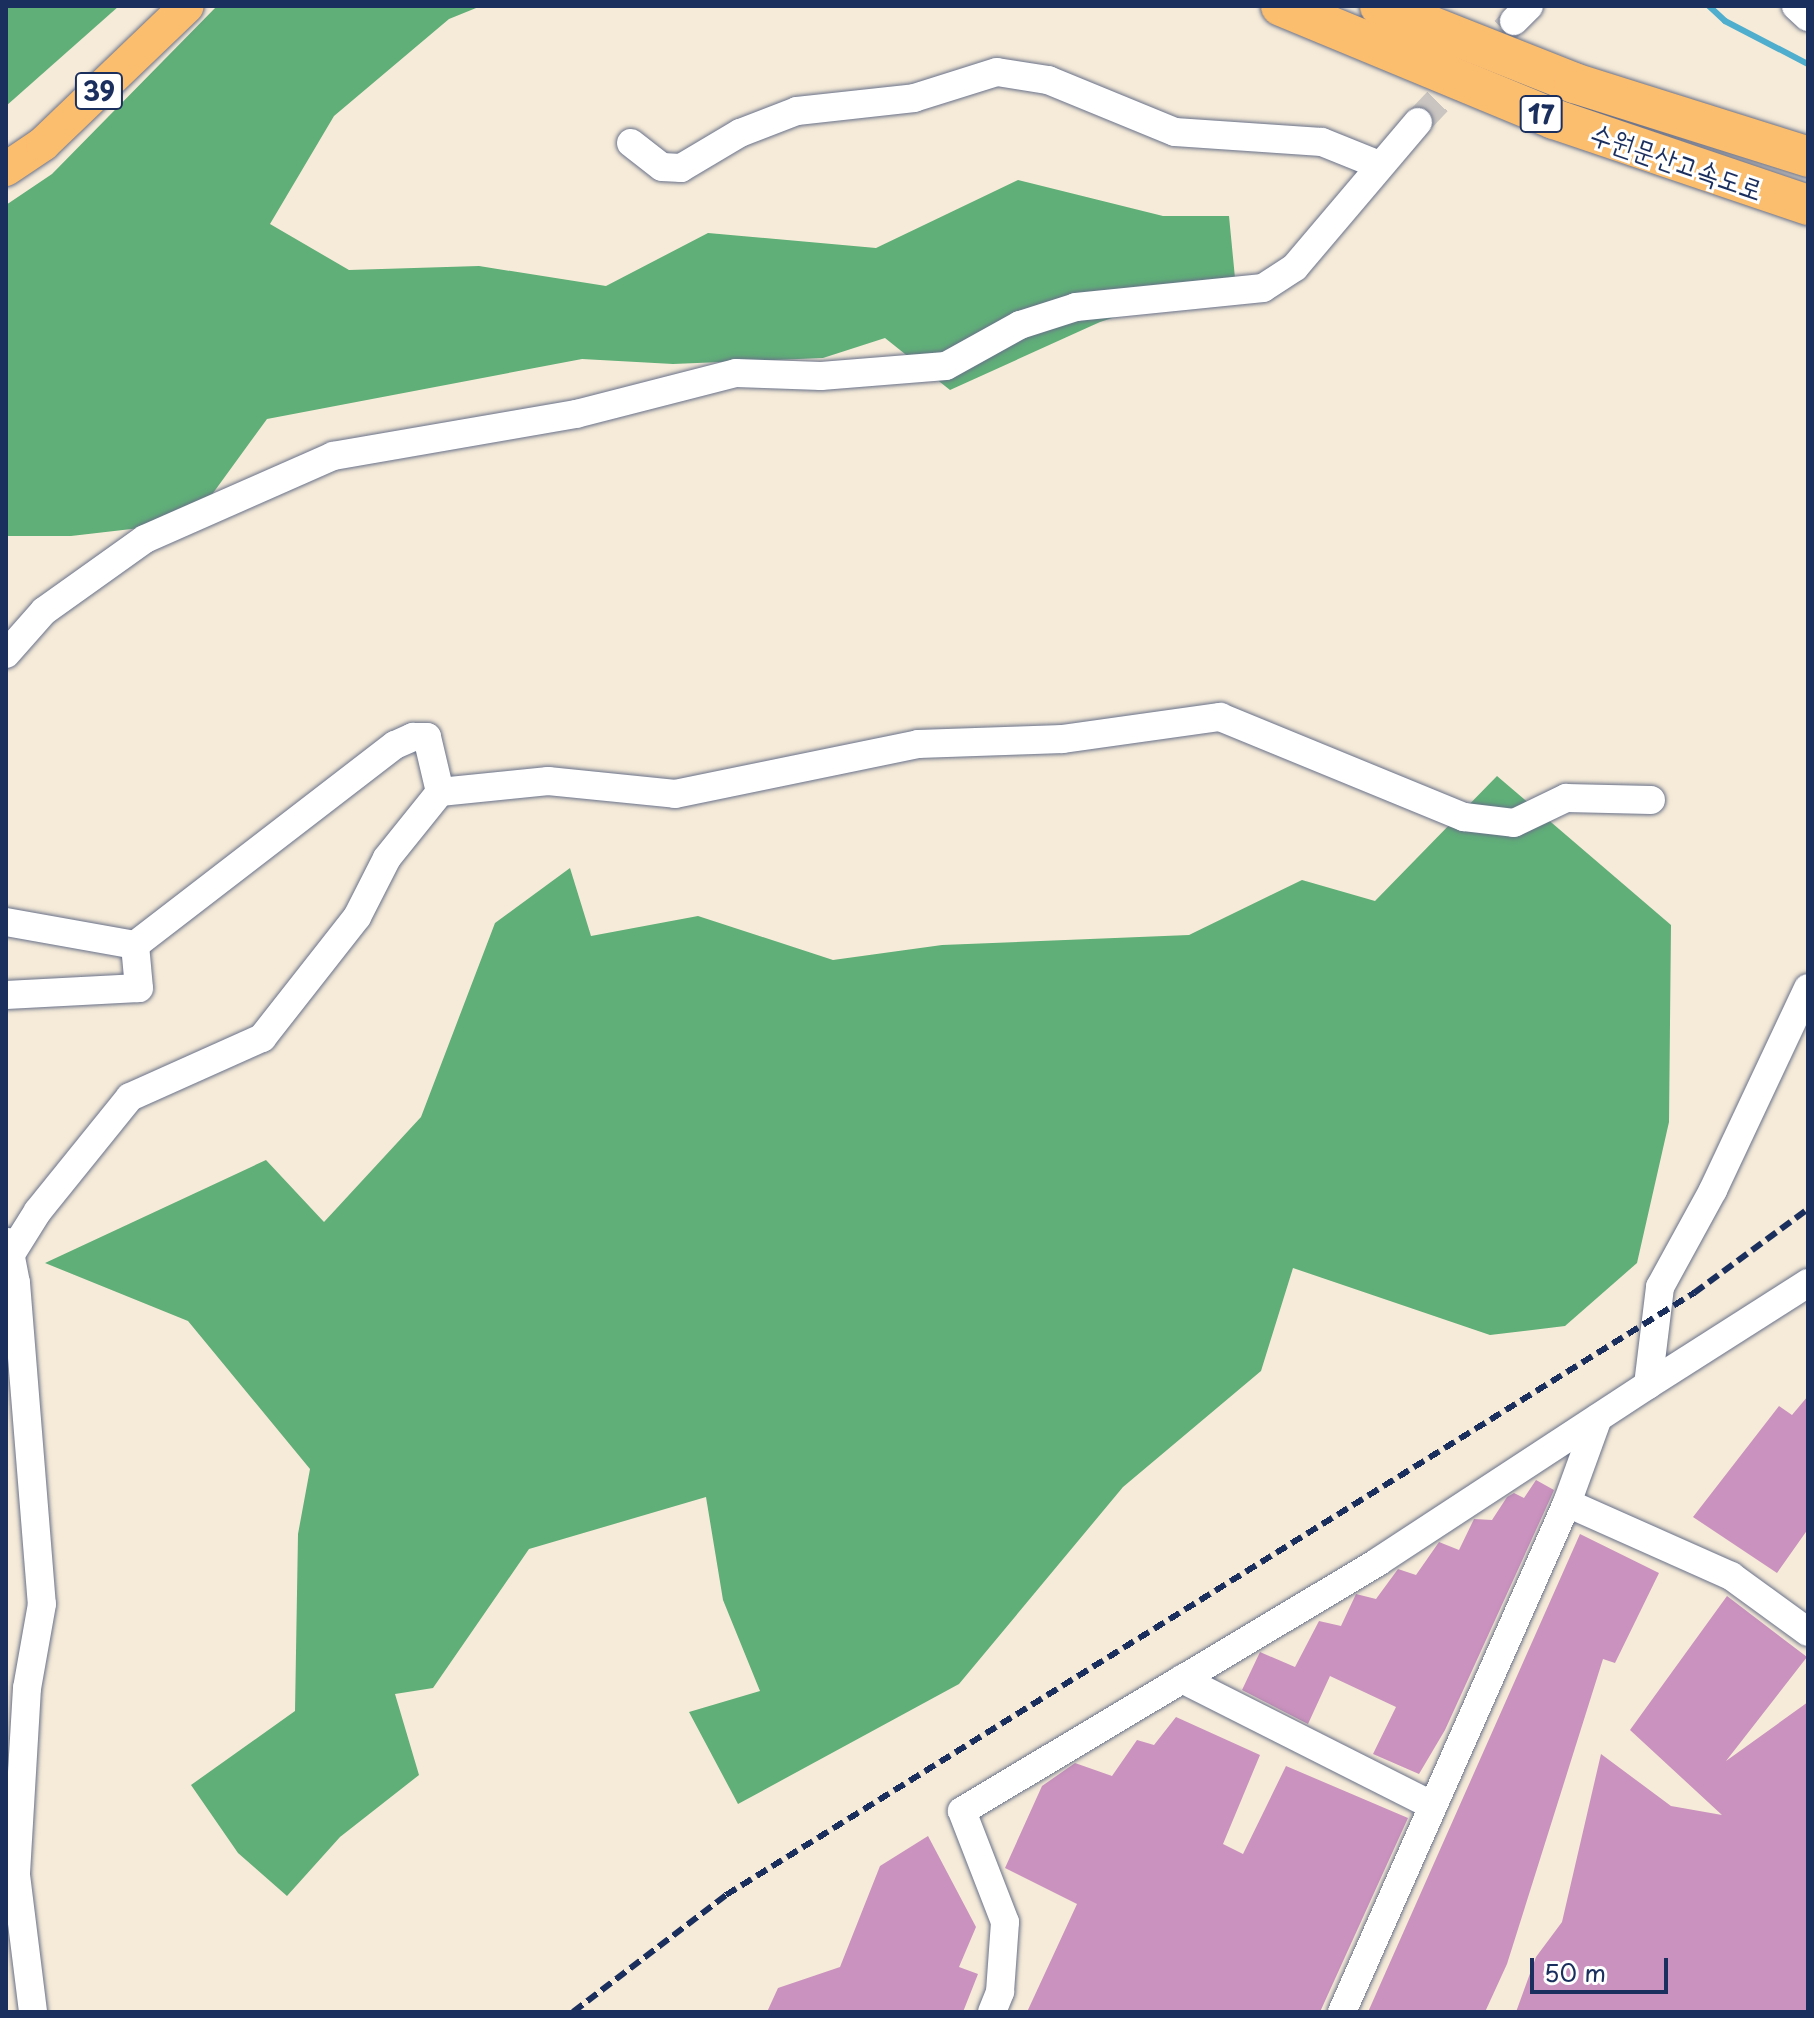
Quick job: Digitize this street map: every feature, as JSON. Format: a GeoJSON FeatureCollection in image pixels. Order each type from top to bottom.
{"type":"FeatureCollection","features":[{"type":"Feature","properties":{"kind":"highway","name":"수원문산고속도로"},"geometry":{"type":"LineString","coordinates":[[1281,6],[1554,119],[1808,205]]}},
{"type":"Feature","properties":{"kind":"highway","name":"수원문산고속도로"},"geometry":{"type":"LineString","coordinates":[[1380,6],[1574,83],[1796,153]]}},
{"type":"Feature","properties":{"kind":"main road","name":"39"},"geometry":{"type":"LineString","coordinates":[[6,150],[163,6]]}},
{"type":"Feature","properties":{"kind":"main road","name":"39"},"geometry":{"type":"LineString","coordinates":[[6,169],[43,144],[187,6]]}},
{"type":"Feature","properties":{"kind":"street"},"geometry":{"type":"LineString","coordinates":[[1796,6],[1808,17]]}},
{"type":"Feature","properties":{"kind":"street"},"geometry":{"type":"LineString","coordinates":[[631,143],[662,167],[681,168],[740,133],[797,111],[914,98],[997,72],[1048,80],[1175,132],[1322,142],[1379,165]]}},
{"type":"Feature","properties":{"kind":"street"},"geometry":{"type":"LineString","coordinates":[[6,654],[44,611],[100,567],[145,539],[235,501],[296,468],[333,456],[576,414],[736,373],[821,376],[946,366],[1020,325],[1076,307],[1263,288],[1295,267],[1418,122]]}},
{"type":"Feature","properties":{"kind":"street"},"geometry":{"type":"LineString","coordinates":[[8,1260],[38,1211],[130,1097],[262,1038],[357,917],[387,858],[440,792],[548,781],[675,794],[918,744],[1063,739],[1220,717],[1464,817],[1514,823],[1566,798],[1651,800]]}},
{"type":"Feature","properties":{"kind":"street"},"geometry":{"type":"LineString","coordinates":[[6,922],[135,945],[395,745],[427,737],[440,792]]}},
{"type":"Feature","properties":{"kind":"street"},"geometry":{"type":"LineString","coordinates":[[6,995],[139,988],[135,945]]}},
{"type":"Feature","properties":{"kind":"street"},"geometry":{"type":"LineString","coordinates":[[1648,1385],[1660,1287],[1713,1190],[1808,988]]}},
{"type":"Feature","properties":{"kind":"street"},"geometry":{"type":"LineString","coordinates":[[6,1229],[42,1604],[27,1688],[16,1875],[33,2012]]}},
{"type":"Feature","properties":{"kind":"street"},"geometry":{"type":"LineString","coordinates":[[992,2012],[1000,1992],[1005,1922],[962,1811],[1379,1561],[1808,1283]]}},
{"type":"Feature","properties":{"kind":"street"},"geometry":{"type":"LineString","coordinates":[[1342,2012],[1567,1503],[1598,1418]]}},
{"type":"Feature","properties":{"kind":"street"},"geometry":{"type":"LineString","coordinates":[[1567,1503],[1731,1576],[1808,1632]]}},
{"type":"Feature","properties":{"kind":"street"},"geometry":{"type":"LineString","coordinates":[[1182,1679],[1433,1806]]}},
{"type":"Feature","properties":{"kind":"green space"},"geometry":{"type":"Polygon","coordinates":[[[6,6],[119,6],[6,106],[6,6]]]}},
{"type":"Feature","properties":{"kind":"green space"},"geometry":{"type":"Polygon","coordinates":[[[217,6],[481,6],[449,19],[334,116],[270,224],[349,270],[479,266],[606,286],[708,233],[876,248],[1018,180],[1163,216],[1229,216],[1235,278],[1100,322],[950,390],[885,338],[823,358],[673,364],[582,359],[267,419],[192,522],[71,536],[6,536],[6,205],[52,174],[217,6]]]}},
{"type":"Feature","properties":{"kind":"green space"},"geometry":{"type":"Polygon","coordinates":[[[1497,776],[1671,925],[1669,1122],[1637,1263],[1565,1326],[1490,1335],[1293,1268],[1261,1371],[1123,1487],[959,1684],[738,1804],[689,1712],[760,1691],[723,1600],[706,1497],[529,1549],[433,1688],[395,1694],[419,1775],[340,1837],[287,1896],[238,1853],[191,1785],[295,1711],[298,1534],[310,1469],[188,1321],[45,1263],[266,1160],[324,1222],[421,1117],[495,923],[570,868],[591,936],[698,916],[833,960],[942,945],[1189,935],[1302,880],[1375,901],[1497,776]]]}},
{"type":"Feature","properties":{"kind":"building"},"geometry":{"type":"Polygon","coordinates":[[[1808,1396],[1808,1529],[1777,1573],[1693,1517],[1779,1406],[1792,1415],[1808,1396]]]}},
{"type":"Feature","properties":{"kind":"building"},"geometry":{"type":"Polygon","coordinates":[[[1536,1480],[1554,1490],[1445,1730],[1419,1774],[1373,1754],[1396,1707],[1330,1676],[1308,1724],[1242,1690],[1260,1652],[1295,1667],[1319,1621],[1341,1626],[1356,1594],[1376,1599],[1398,1569],[1416,1575],[1439,1542],[1459,1550],[1474,1519],[1492,1520],[1507,1497],[1514,1493],[1524,1498],[1536,1480]]]}},
{"type":"Feature","properties":{"kind":"building"},"geometry":{"type":"Polygon","coordinates":[[[1580,1534],[1659,1573],[1615,1663],[1603,1659],[1507,1964],[1485,2012],[1368,2012],[1580,1534]]]}},
{"type":"Feature","properties":{"kind":"building"},"geometry":{"type":"Polygon","coordinates":[[[1727,1596],[1807,1657],[1726,1761],[1808,1702],[1808,2012],[1516,2012],[1536,1957],[1562,1922],[1601,1754],[1671,1806],[1722,1815],[1630,1730],[1727,1596]]]}},
{"type":"Feature","properties":{"kind":"building"},"geometry":{"type":"Polygon","coordinates":[[[1176,1717],[1260,1755],[1223,1844],[1243,1854],[1286,1766],[1408,1818],[1320,2012],[1027,2012],[1077,1904],[1005,1868],[1042,1786],[1075,1763],[1112,1776],[1137,1740],[1154,1745],[1176,1717]]]}},
{"type":"Feature","properties":{"kind":"building"},"geometry":{"type":"Polygon","coordinates":[[[928,1836],[976,1927],[959,1967],[978,1974],[963,2012],[767,2012],[778,1988],[840,1967],[880,1866],[928,1836]]]}},
{"type":"Feature","properties":{"kind":"waterway"},"geometry":{"type":"LineString","coordinates":[[1709,6],[1725,21],[1808,64]]}},
{"type":"Feature","properties":{"kind":"tunnel"},"geometry":{"type":"LineString","coordinates":[[1418,122],[1514,21]]}},
{"type":"Feature","properties":{"kind":"railway"},"geometry":{"type":"LineString","coordinates":[[573,2012],[726,1895],[1694,1293],[1808,1209]]}}]}
